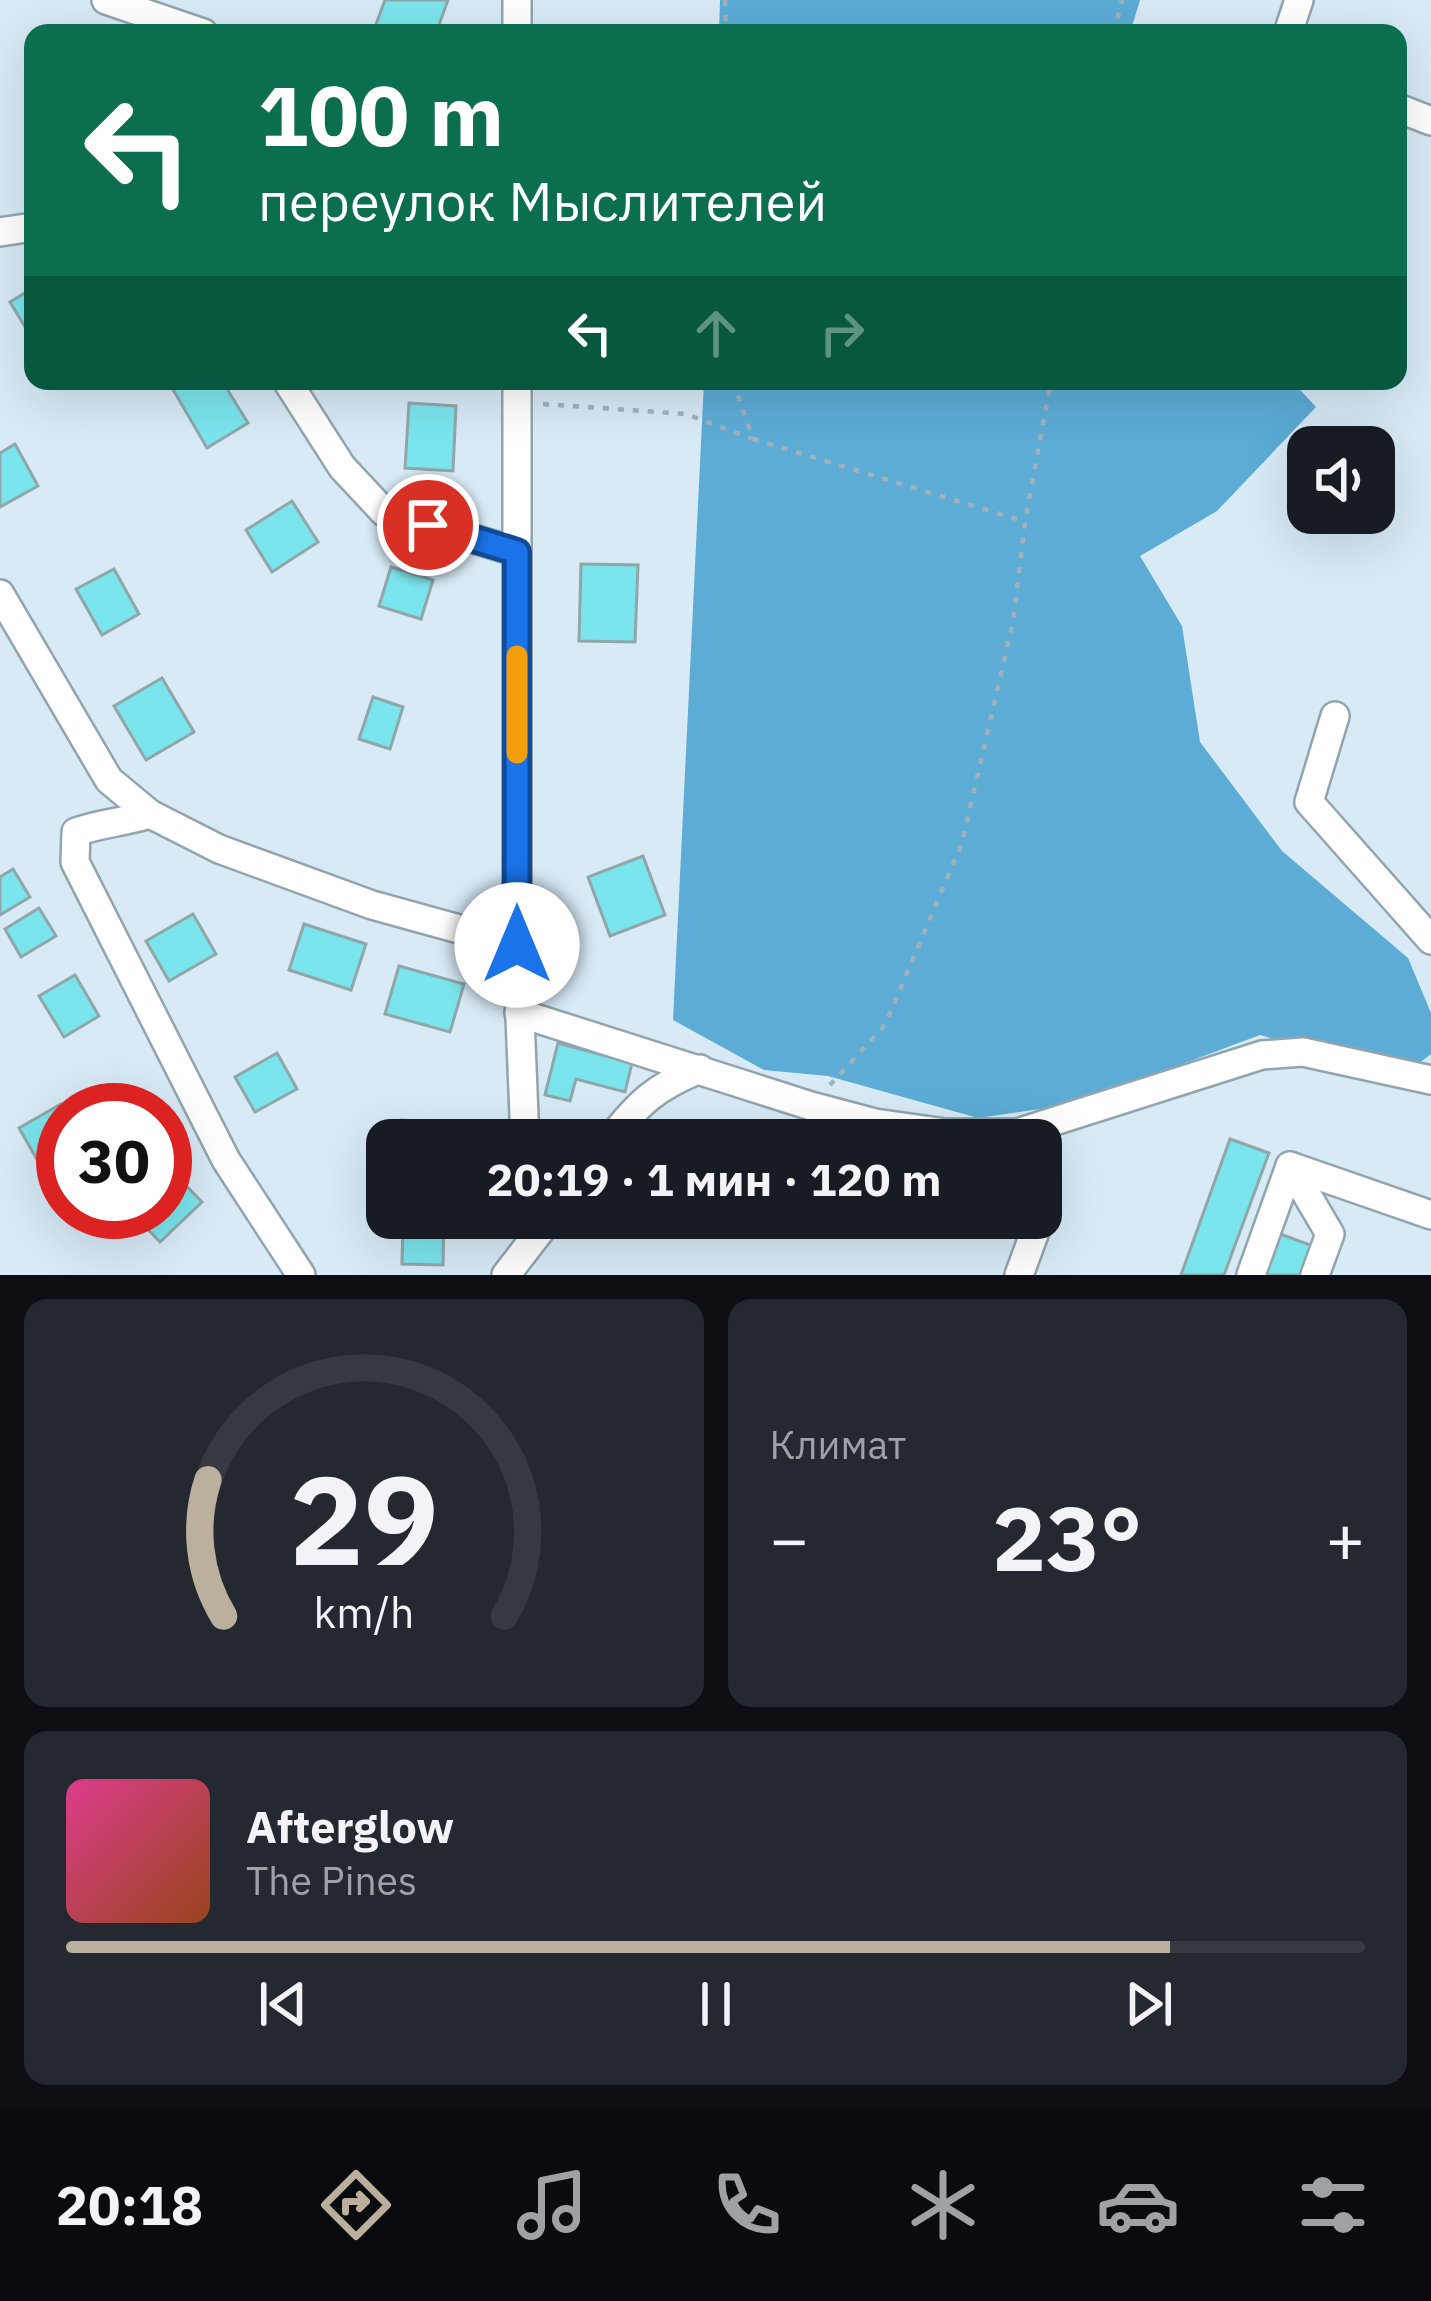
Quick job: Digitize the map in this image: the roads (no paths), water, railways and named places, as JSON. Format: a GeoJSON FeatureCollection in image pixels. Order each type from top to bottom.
{"type":"FeatureCollection","features":[{"type":"Feature","properties":{"kind":"street"},"geometry":{"type":"LineString","coordinates":[[106,0],[177,24]]}},
{"type":"Feature","properties":{"kind":"street"},"geometry":{"type":"LineString","coordinates":[[293,390],[342,467],[384,512],[517,552]]}},
{"type":"Feature","properties":{"kind":"street"},"geometry":{"type":"LineString","coordinates":[[524,1119],[517,945],[517,552],[527,392]]}},
{"type":"Feature","properties":{"kind":"street"},"geometry":{"type":"LineString","coordinates":[[0,594],[109,779],[150,814],[219,849],[350,897],[517,945]]}},
{"type":"Feature","properties":{"kind":"street"},"geometry":{"type":"LineString","coordinates":[[1335,716],[1309,802],[1431,940]]}},
{"type":"Feature","properties":{"kind":"street"},"geometry":{"type":"LineString","coordinates":[[150,814],[76,832],[75,862],[226,1160],[301,1275]]}},
{"type":"Feature","properties":{"kind":"street"},"geometry":{"type":"LineString","coordinates":[[519,1013],[860,1119]]}},
{"type":"Feature","properties":{"kind":"street"},"geometry":{"type":"LineString","coordinates":[[1062,1123],[1262,1055],[1303,1052],[1431,1081]]}},
{"type":"Feature","properties":{"kind":"street"},"geometry":{"type":"LineString","coordinates":[[626,1119],[664,1084],[700,1069]]}},
{"type":"Feature","properties":{"kind":"street"},"geometry":{"type":"LineString","coordinates":[[1290,1166],[1431,1215]]}},
{"type":"Feature","properties":{"kind":"street"},"geometry":{"type":"LineString","coordinates":[[1251,1275],[1290,1166]]}},
{"type":"Feature","properties":{"kind":"street"},"geometry":{"type":"LineString","coordinates":[[1290,1166],[1330,1234],[1315,1275]]}},
{"type":"Feature","properties":{"kind":"street"},"geometry":{"type":"LineString","coordinates":[[506,1275],[525,1239]]}},
{"type":"Feature","properties":{"kind":"street"},"geometry":{"type":"LineString","coordinates":[[1019,1275],[1033,1239]]}}]}
